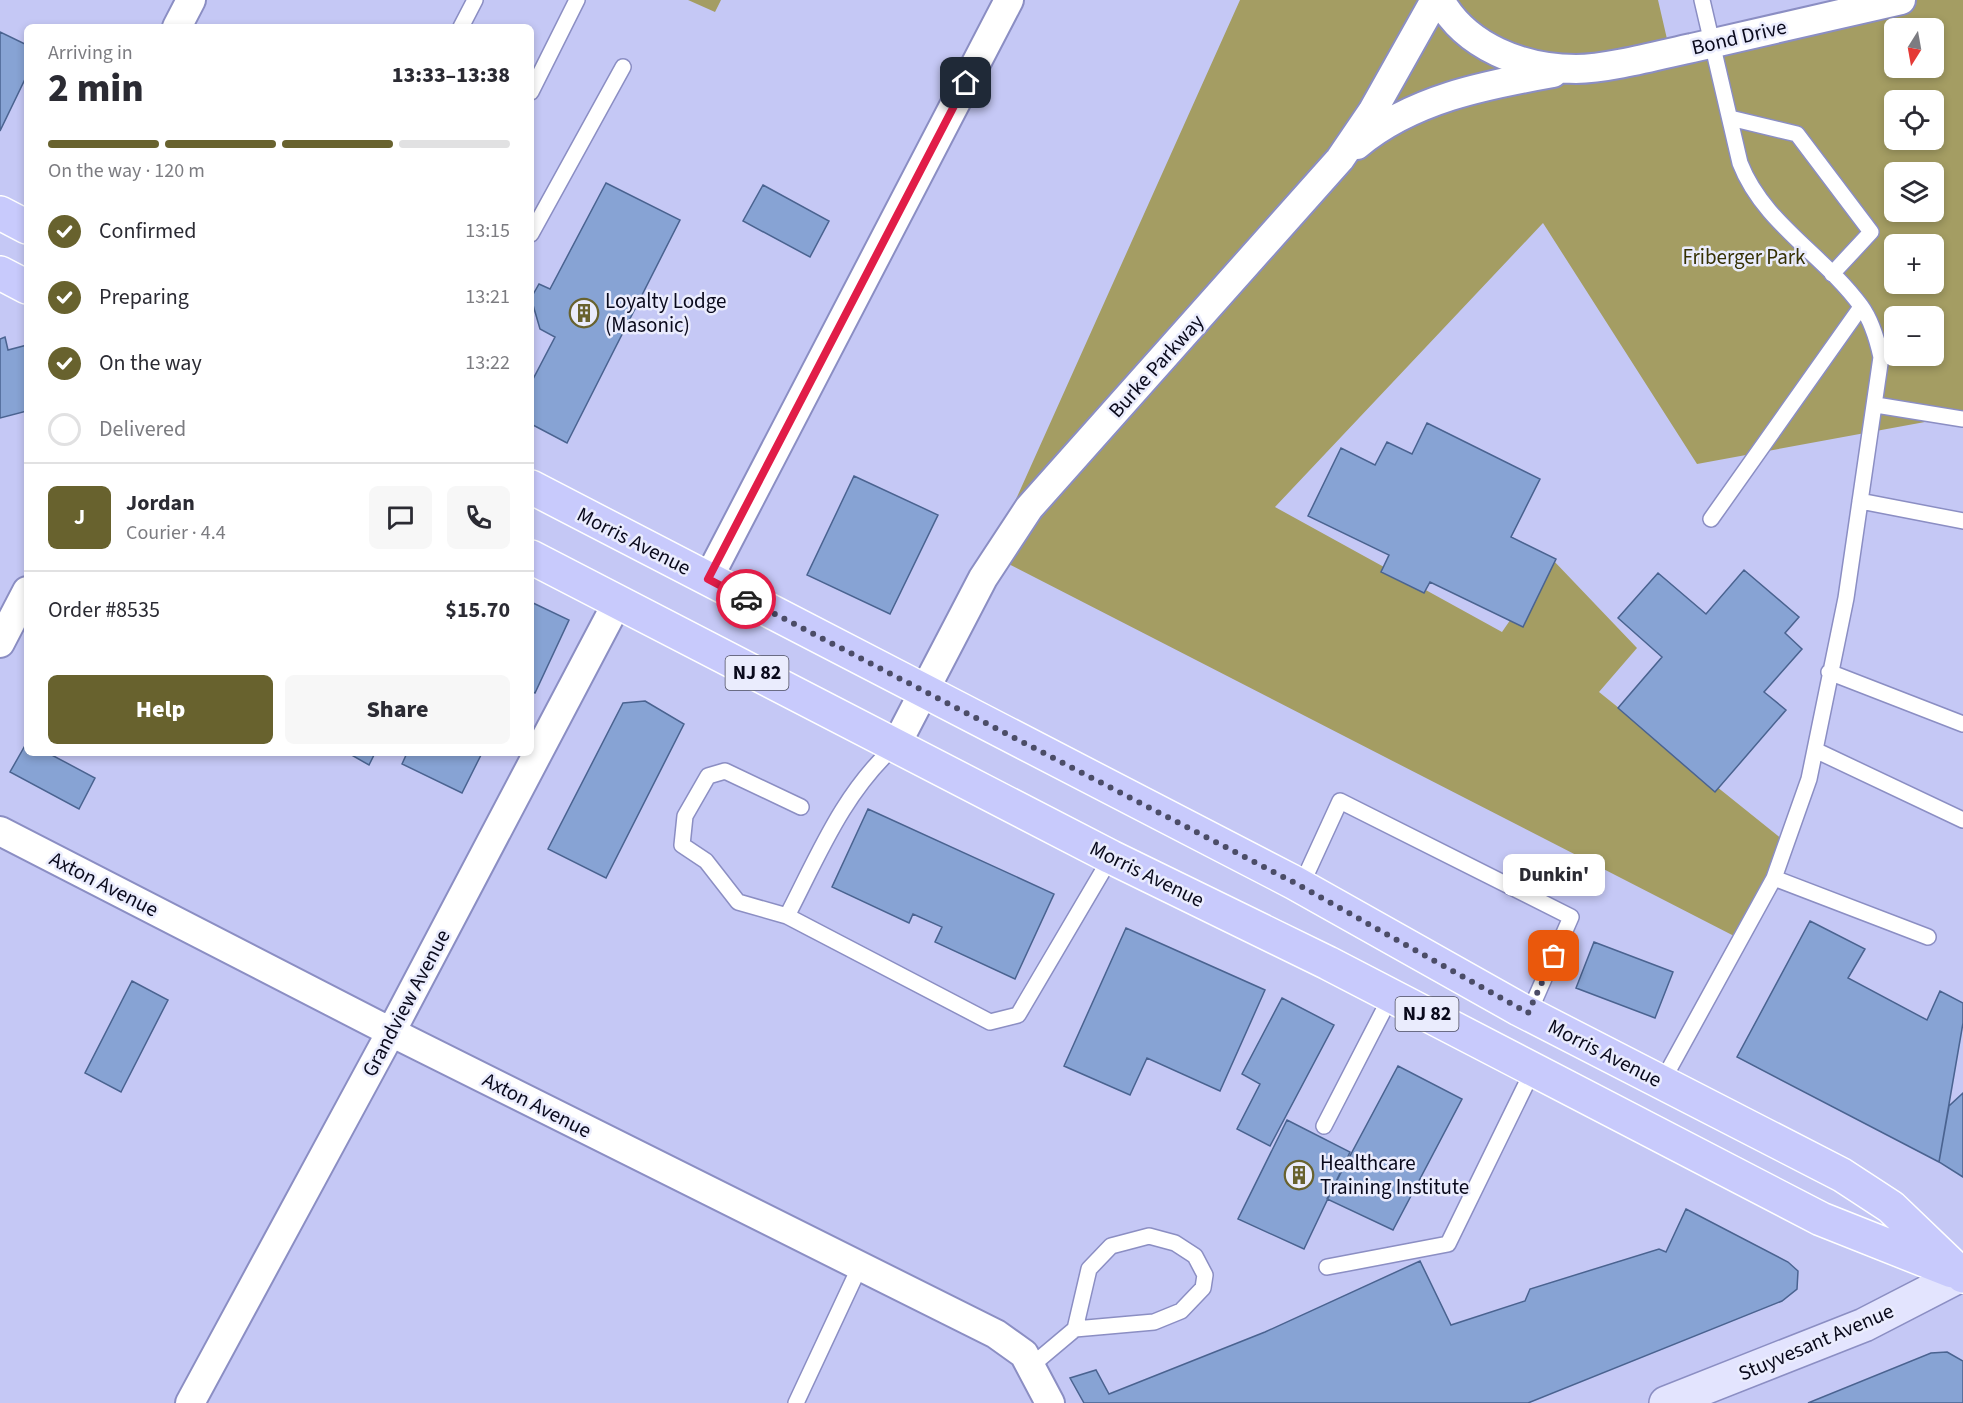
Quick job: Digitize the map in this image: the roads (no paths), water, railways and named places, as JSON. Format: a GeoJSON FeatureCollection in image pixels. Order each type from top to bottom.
{"type":"FeatureCollection","features":[{"type":"Feature","properties":{"kind":"main road"},"geometry":{"type":"LineString","coordinates":[[0,213],[24,225]]}},
{"type":"Feature","properties":{"kind":"main road"},"geometry":{"type":"LineString","coordinates":[[0,273],[24,285]]}},
{"type":"Feature","properties":{"kind":"main road","name":"Morris Avenue"},"geometry":{"type":"LineString","coordinates":[[534,489],[1301,886],[1528,1013],[1866,1190],[1911,1224],[1963,1275]]}},
{"type":"Feature","properties":{"kind":"main road","name":"Morris Avenue"},"geometry":{"type":"LineString","coordinates":[[534,559],[1111,857],[1391,996],[1821,1219],[1963,1275]]}},
{"type":"Feature","properties":{"kind":"main road","name":"Stuyvesant Avenue"},"geometry":{"type":"LineString","coordinates":[[1666,1403],[1863,1325],[1963,1275]]}},
{"type":"Feature","properties":{"kind":"street"},"geometry":{"type":"LineString","coordinates":[[179,24],[191,0]]}},
{"type":"Feature","properties":{"kind":"street"},"geometry":{"type":"LineString","coordinates":[[708,579],[1008,0]]}},
{"type":"Feature","properties":{"kind":"street","name":"Burke Parkway"},"geometry":{"type":"LineString","coordinates":[[896,745],[983,578],[1029,508],[1340,159],[1372,112],[1435,0]]}},
{"type":"Feature","properties":{"kind":"street","name":"Bond Drive"},"geometry":{"type":"LineString","coordinates":[[1440,0],[1459,28],[1491,49],[1539,64],[1576,69]]}},
{"type":"Feature","properties":{"kind":"street","name":"Bond Drive"},"geometry":{"type":"LineString","coordinates":[[1340,159],[1396,119],[1440,99],[1483,87],[1713,43],[1901,0]]}},
{"type":"Feature","properties":{"kind":"street"},"geometry":{"type":"LineString","coordinates":[[0,643],[24,597]]}},
{"type":"Feature","properties":{"kind":"street","name":"Grandview Avenue"},"geometry":{"type":"LineString","coordinates":[[190,1403],[391,1032],[618,602]]}},
{"type":"Feature","properties":{"kind":"street","name":"Axton Avenue"},"geometry":{"type":"LineString","coordinates":[[0,831],[391,1032],[996,1334],[1024,1354],[1050,1403]]}},
{"type":"Feature","properties":{"kind":"lane"},"geometry":{"type":"LineString","coordinates":[[463,24],[475,0]]}},
{"type":"Feature","properties":{"kind":"lane"},"geometry":{"type":"LineString","coordinates":[[534,86],[578,0]]}},
{"type":"Feature","properties":{"kind":"lane"},"geometry":{"type":"LineString","coordinates":[[1662,1082],[1774,878],[1809,779],[1846,597],[1876,405],[1881,357],[1875,332],[1861,307],[1749,186],[1740,163],[1702,0]]}},
{"type":"Feature","properties":{"kind":"lane"},"geometry":{"type":"LineString","coordinates":[[534,229],[623,67]]}},
{"type":"Feature","properties":{"kind":"lane"},"geometry":{"type":"LineString","coordinates":[[1730,118],[1797,134],[1871,232],[1832,274]]}},
{"type":"Feature","properties":{"kind":"lane"},"geometry":{"type":"LineString","coordinates":[[1711,519],[1861,307]]}},
{"type":"Feature","properties":{"kind":"lane"},"geometry":{"type":"LineString","coordinates":[[1876,405],[1963,419]]}},
{"type":"Feature","properties":{"kind":"lane"},"geometry":{"type":"LineString","coordinates":[[1860,501],[1963,521]]}},
{"type":"Feature","properties":{"kind":"lane"},"geometry":{"type":"LineString","coordinates":[[1829,672],[1963,724]]}},
{"type":"Feature","properties":{"kind":"lane"},"geometry":{"type":"LineString","coordinates":[[787,916],[850,794],[877,762],[896,745]]}},
{"type":"Feature","properties":{"kind":"lane"},"geometry":{"type":"LineString","coordinates":[[1815,750],[1963,820]]}},
{"type":"Feature","properties":{"kind":"lane"},"geometry":{"type":"LineString","coordinates":[[801,807],[724,771],[708,776],[685,816],[682,845],[706,861],[738,902],[787,916],[990,1022],[1018,1015],[1111,857]]}},
{"type":"Feature","properties":{"kind":"lane"},"geometry":{"type":"LineString","coordinates":[[1301,886],[1340,801],[1571,917],[1528,1013]]}},
{"type":"Feature","properties":{"kind":"lane"},"geometry":{"type":"LineString","coordinates":[[1774,878],[1928,937]]}},
{"type":"Feature","properties":{"kind":"lane"},"geometry":{"type":"LineString","coordinates":[[1324,1126],[1391,996]]}},
{"type":"Feature","properties":{"kind":"lane"},"geometry":{"type":"LineString","coordinates":[[1327,1267],[1449,1244],[1533,1070]]}},
{"type":"Feature","properties":{"kind":"lane"},"geometry":{"type":"LineString","coordinates":[[1031,1366],[1075,1329],[1154,1322],[1180,1311],[1203,1288],[1205,1275],[1195,1256],[1175,1243],[1149,1236],[1111,1246],[1089,1269],[1075,1329]]}},
{"type":"Feature","properties":{"kind":"lane"},"geometry":{"type":"LineString","coordinates":[[796,1403],[860,1266]]}},
{"type":"Feature","properties":{"kind":"place","name":"Loyalty Lodge (Masonic)"},"geometry":{"type":"Point","coordinates":[584,313]}},
{"type":"Feature","properties":{"kind":"place","name":"Dunkin'"},"geometry":{"type":"Point","coordinates":[1554,956]}},
{"type":"Feature","properties":{"kind":"place","name":"Healthcare Training Institute"},"geometry":{"type":"Point","coordinates":[1299,1175]}},
{"type":"Feature","properties":{"kind":"park label","name":"Friberger Park"},"geometry":{"type":"Point","coordinates":[1744,257]}}]}
